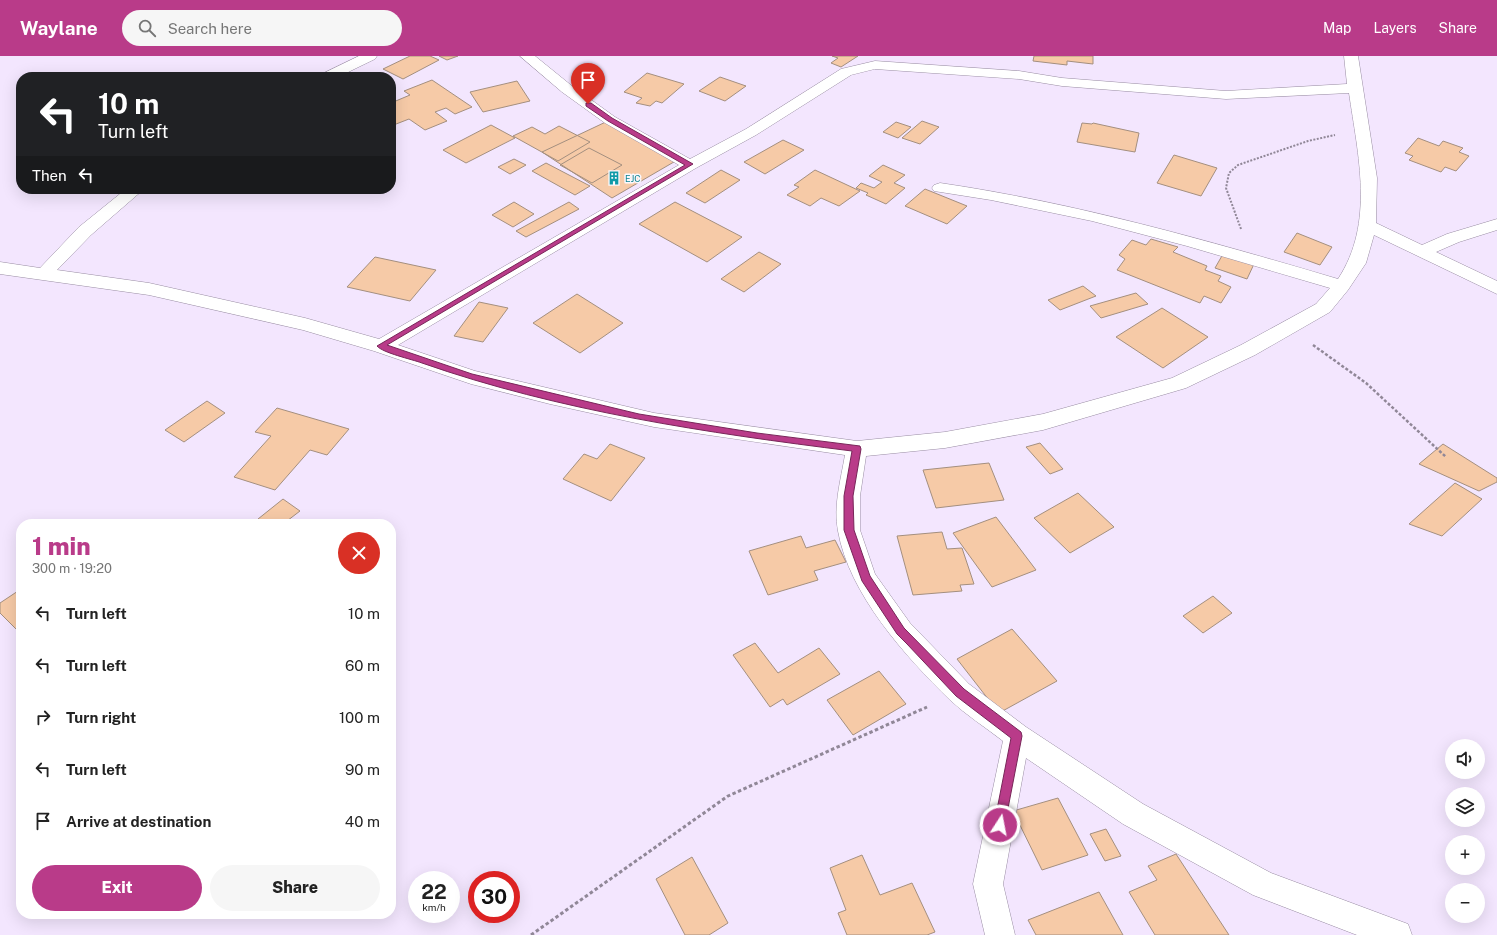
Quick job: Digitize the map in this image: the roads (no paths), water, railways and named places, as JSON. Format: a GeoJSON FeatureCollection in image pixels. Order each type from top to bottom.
{"type":"FeatureCollection","features":[{"type":"Feature","properties":{"kind":"street"},"geometry":{"type":"LineString","coordinates":[[337,72],[370,56]]}},
{"type":"Feature","properties":{"kind":"street"},"geometry":{"type":"LineString","coordinates":[[527,56],[567,89],[610,120],[690,164]]}},
{"type":"Feature","properties":{"kind":"street"},"geometry":{"type":"LineString","coordinates":[[0,268],[149,289],[305,324],[381,346],[471,377],[639,417],[757,436],[856,449],[945,440],[1042,422],[1179,383],[1248,350],[1323,308],[1342,286],[1357,263],[1364,244],[1367,225],[1369,178],[1354,88],[1351,56]]}},
{"type":"Feature","properties":{"kind":"street"},"geometry":{"type":"LineString","coordinates":[[381,346],[690,164],[751,132],[846,72],[875,65],[1018,75],[1062,82],[1226,95],[1354,88]]}},
{"type":"Feature","properties":{"kind":"street"},"geometry":{"type":"LineString","coordinates":[[940,188],[994,195],[1080,214],[1195,243],[1342,286]]}},
{"type":"Feature","properties":{"kind":"street"},"geometry":{"type":"LineString","coordinates":[[43,275],[86,231],[130,194]]}},
{"type":"Feature","properties":{"kind":"street"},"geometry":{"type":"LineString","coordinates":[[1421,252],[1453,238],[1497,224]]}},
{"type":"Feature","properties":{"kind":"street"},"geometry":{"type":"LineString","coordinates":[[1367,225],[1497,288]]}},
{"type":"Feature","properties":{"kind":"street"},"geometry":{"type":"LineString","coordinates":[[856,449],[848,496],[849,530],[865,578],[901,631],[960,692],[1017,736],[1133,814],[1263,885],[1397,935]]}},
{"type":"Feature","properties":{"kind":"street"},"geometry":{"type":"LineString","coordinates":[[1000,935],[988,884],[1017,736]]}},
{"type":"Feature","properties":{"kind":"place","name":"EJC"},"geometry":{"type":"Point","coordinates":[614,178]}}]}
